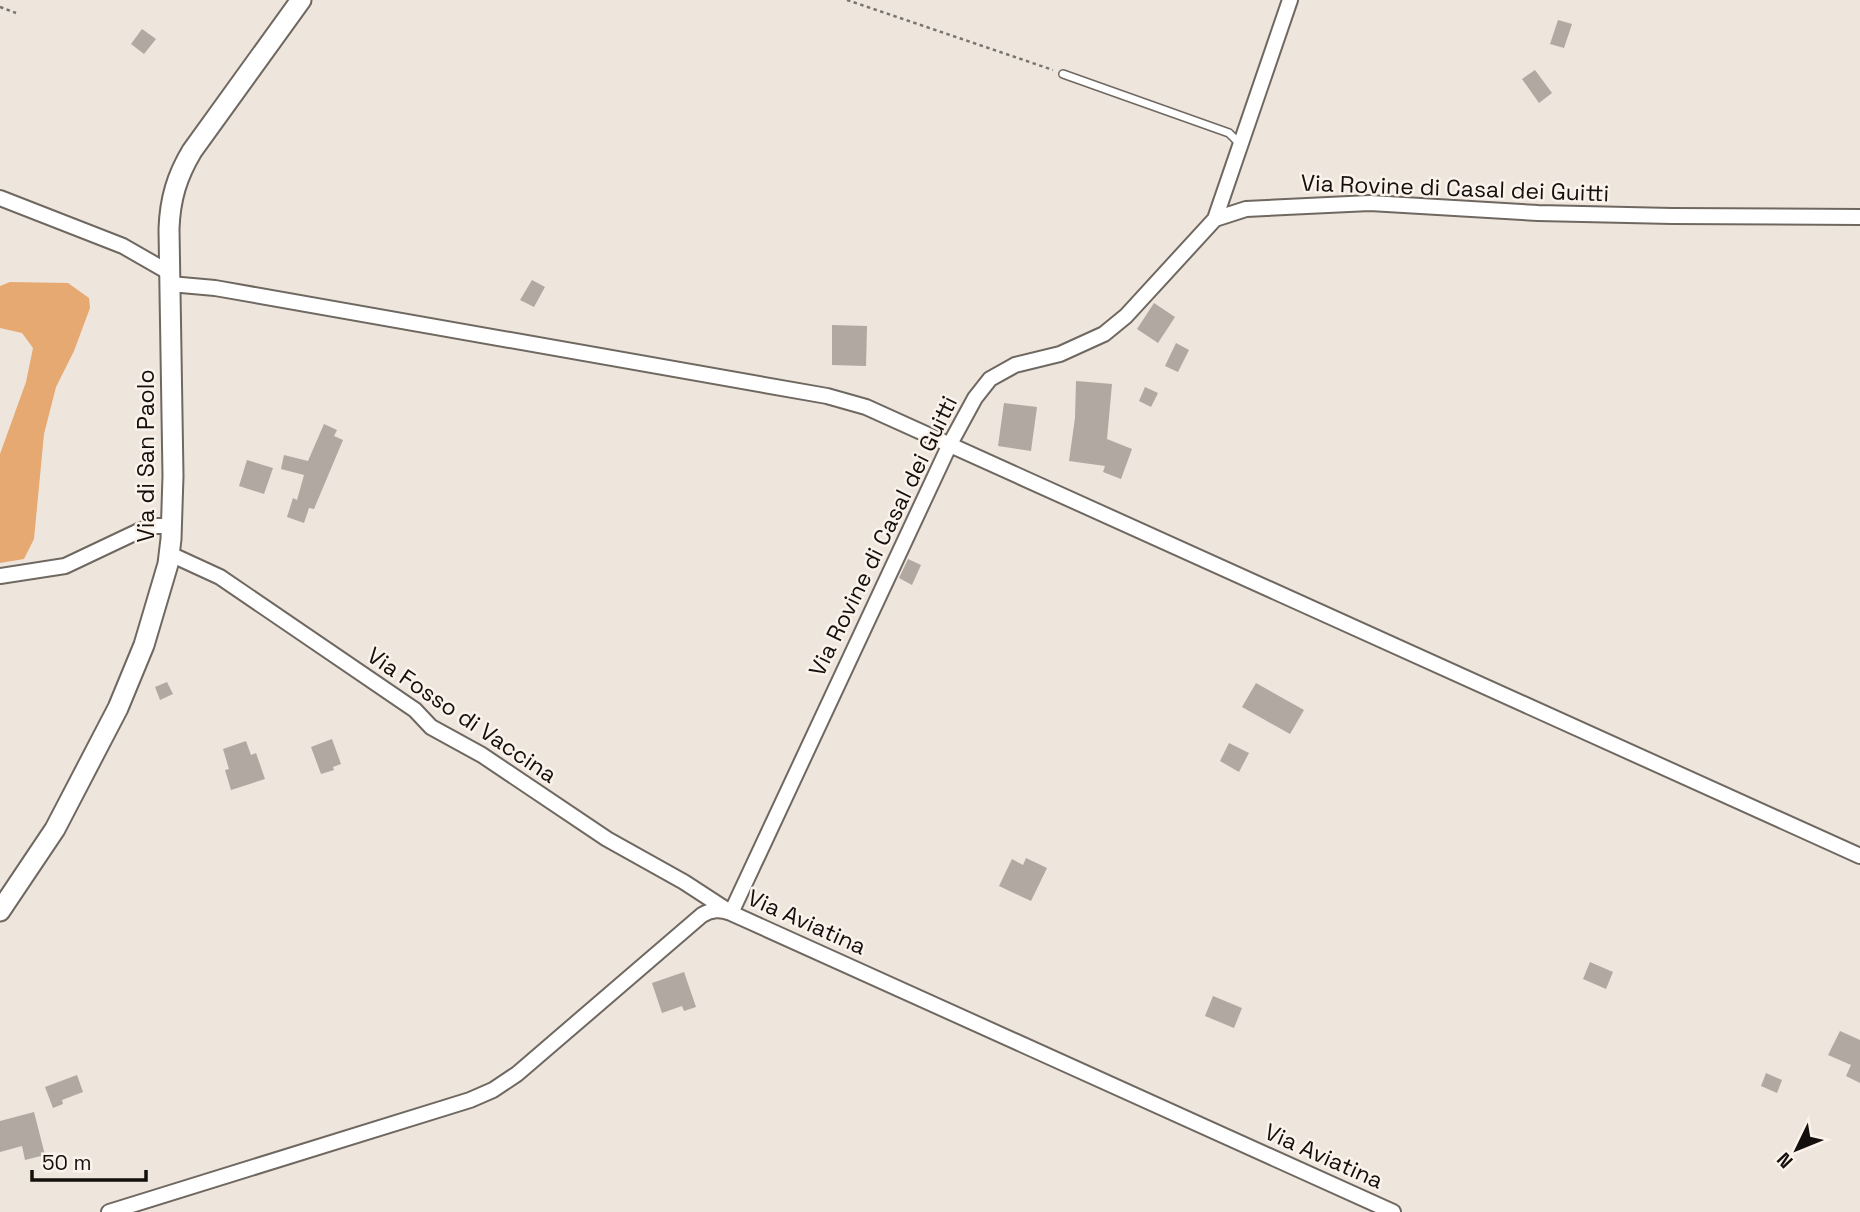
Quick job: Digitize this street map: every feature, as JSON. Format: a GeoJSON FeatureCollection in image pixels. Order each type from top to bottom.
{"type":"FeatureCollection","features":[{"type":"Feature","properties":{"kind":"street","name":"Via di San Paolo"},"geometry":{"type":"LineString","coordinates":[[0,911],[55,829],[122,698],[150,628],[170,554],[170,204],[181,170],[301,0]]}},
{"type":"Feature","properties":{"kind":"street"},"geometry":{"type":"LineString","coordinates":[[1215,219],[1290,0]]}},
{"type":"Feature","properties":{"kind":"street"},"geometry":{"type":"LineString","coordinates":[[0,198],[123,246],[170,279],[827,396],[875,411],[1860,856]]}},
{"type":"Feature","properties":{"kind":"street","name":"Via Rovine di Casal dei Guitti"},"geometry":{"type":"LineString","coordinates":[[731,913],[971,404],[990,379],[1015,365],[1080,347],[1114,327],[1215,219],[1246,209],[1267,206],[1370,203],[1538,213],[1860,217]]}},
{"type":"Feature","properties":{"kind":"street"},"geometry":{"type":"LineString","coordinates":[[0,576],[65,566],[151,526],[172,526]]}},
{"type":"Feature","properties":{"kind":"street","name":"Via Fosso di Vaccina"},"geometry":{"type":"LineString","coordinates":[[170,554],[220,577],[415,710],[431,727],[482,755],[607,839],[684,881],[731,913]]}},
{"type":"Feature","properties":{"kind":"street","name":"Via Aviatina"},"geometry":{"type":"LineString","coordinates":[[109,1212],[486,1093],[517,1074],[702,915],[715,910],[731,913],[1393,1212]]}},
{"type":"Feature","properties":{"kind":"lane"},"geometry":{"type":"LineString","coordinates":[[1063,74],[1229,133],[1240,145]]}},
{"type":"Feature","properties":{"kind":"path"},"geometry":{"type":"LineString","coordinates":[[847,0],[1063,74]]}},
{"type":"Feature","properties":{"kind":"path"},"geometry":{"type":"LineString","coordinates":[[0,7],[16,13]]}},
{"type":"Feature","properties":{"kind":"shaded area"},"geometry":{"type":"Polygon","coordinates":[[[10,282],[68,283],[89,298],[90,308],[74,351],[56,387],[44,434],[34,539],[24,559],[0,563],[0,454],[26,382],[33,348],[22,333],[0,328],[0,286],[10,282]]]}},
{"type":"Feature","properties":{"kind":"building"},"geometry":{"type":"Polygon","coordinates":[[[1558,20],[1572,24],[1564,48],[1550,44],[1558,20]]]}},
{"type":"Feature","properties":{"kind":"building"},"geometry":{"type":"Polygon","coordinates":[[[142,29],[156,39],[144,54],[131,44],[142,29]]]}},
{"type":"Feature","properties":{"kind":"building"},"geometry":{"type":"Polygon","coordinates":[[[1535,70],[1552,93],[1539,103],[1522,79],[1535,70]]]}},
{"type":"Feature","properties":{"kind":"building"},"geometry":{"type":"Polygon","coordinates":[[[532,280],[545,287],[534,307],[520,300],[532,280]]]}},
{"type":"Feature","properties":{"kind":"building"},"geometry":{"type":"Polygon","coordinates":[[[1154,303],[1175,317],[1158,343],[1137,329],[1154,303]]]}},
{"type":"Feature","properties":{"kind":"building"},"geometry":{"type":"Polygon","coordinates":[[[832,325],[867,326],[866,366],[832,365],[832,325]]]}},
{"type":"Feature","properties":{"kind":"building"},"geometry":{"type":"Polygon","coordinates":[[[1176,343],[1189,350],[1178,372],[1165,366],[1176,343]]]}},
{"type":"Feature","properties":{"kind":"building"},"geometry":{"type":"Polygon","coordinates":[[[1076,381],[1112,384],[1107,439],[1132,449],[1121,479],[1103,472],[1105,466],[1069,461],[1075,418],[1076,381]]]}},
{"type":"Feature","properties":{"kind":"building"},"geometry":{"type":"Polygon","coordinates":[[[1145,387],[1158,393],[1151,407],[1139,401],[1145,387]]]}},
{"type":"Feature","properties":{"kind":"building"},"geometry":{"type":"Polygon","coordinates":[[[1004,403],[1037,407],[1031,451],[998,446],[1004,403]]]}},
{"type":"Feature","properties":{"kind":"building"},"geometry":{"type":"Polygon","coordinates":[[[324,424],[337,430],[334,436],[343,440],[314,509],[309,508],[304,523],[287,517],[293,498],[297,500],[304,475],[281,469],[284,455],[308,461],[324,424]]]}},
{"type":"Feature","properties":{"kind":"building"},"geometry":{"type":"Polygon","coordinates":[[[247,460],[273,468],[264,494],[239,486],[247,460]]]}},
{"type":"Feature","properties":{"kind":"building"},"geometry":{"type":"Polygon","coordinates":[[[908,559],[921,565],[912,585],[899,578],[908,559]]]}},
{"type":"Feature","properties":{"kind":"building"},"geometry":{"type":"Polygon","coordinates":[[[167,682],[173,694],[160,700],[155,687],[167,682]]]}},
{"type":"Feature","properties":{"kind":"building"},"geometry":{"type":"Polygon","coordinates":[[[1256,683],[1304,710],[1290,734],[1242,707],[1256,683]]]}},
{"type":"Feature","properties":{"kind":"building"},"geometry":{"type":"Polygon","coordinates":[[[332,739],[341,764],[333,767],[334,770],[321,774],[311,747],[332,739]]]}},
{"type":"Feature","properties":{"kind":"building"},"geometry":{"type":"Polygon","coordinates":[[[246,741],[251,755],[256,753],[265,779],[231,790],[223,749],[246,741]]]}},
{"type":"Feature","properties":{"kind":"building"},"geometry":{"type":"Polygon","coordinates":[[[1229,743],[1249,753],[1239,772],[1220,761],[1229,743]]]}},
{"type":"Feature","properties":{"kind":"building"},"geometry":{"type":"Polygon","coordinates":[[[1026,858],[1047,868],[1031,901],[999,886],[1012,859],[1023,865],[1026,858]]]}},
{"type":"Feature","properties":{"kind":"building"},"geometry":{"type":"Polygon","coordinates":[[[1590,962],[1613,972],[1606,989],[1583,979],[1590,962]]]}},
{"type":"Feature","properties":{"kind":"building"},"geometry":{"type":"Polygon","coordinates":[[[684,972],[696,1007],[684,1011],[682,1006],[662,1013],[652,983],[684,972]]]}},
{"type":"Feature","properties":{"kind":"building"},"geometry":{"type":"Polygon","coordinates":[[[1213,996],[1242,1008],[1234,1028],[1205,1016],[1213,996]]]}},
{"type":"Feature","properties":{"kind":"building"},"geometry":{"type":"Polygon","coordinates":[[[1840,1031],[1860,1040],[1860,1083],[1846,1076],[1851,1065],[1828,1055],[1840,1031]]]}},
{"type":"Feature","properties":{"kind":"building"},"geometry":{"type":"Polygon","coordinates":[[[1766,1073],[1782,1080],[1777,1093],[1761,1086],[1766,1073]]]}},
{"type":"Feature","properties":{"kind":"building"},"geometry":{"type":"Polygon","coordinates":[[[77,1075],[83,1092],[62,1100],[63,1104],[53,1108],[45,1087],[77,1075]]]}},
{"type":"Feature","properties":{"kind":"building"},"geometry":{"type":"Polygon","coordinates":[[[34,1112],[45,1155],[25,1160],[22,1146],[0,1152],[0,1121],[34,1112]]]}}]}
